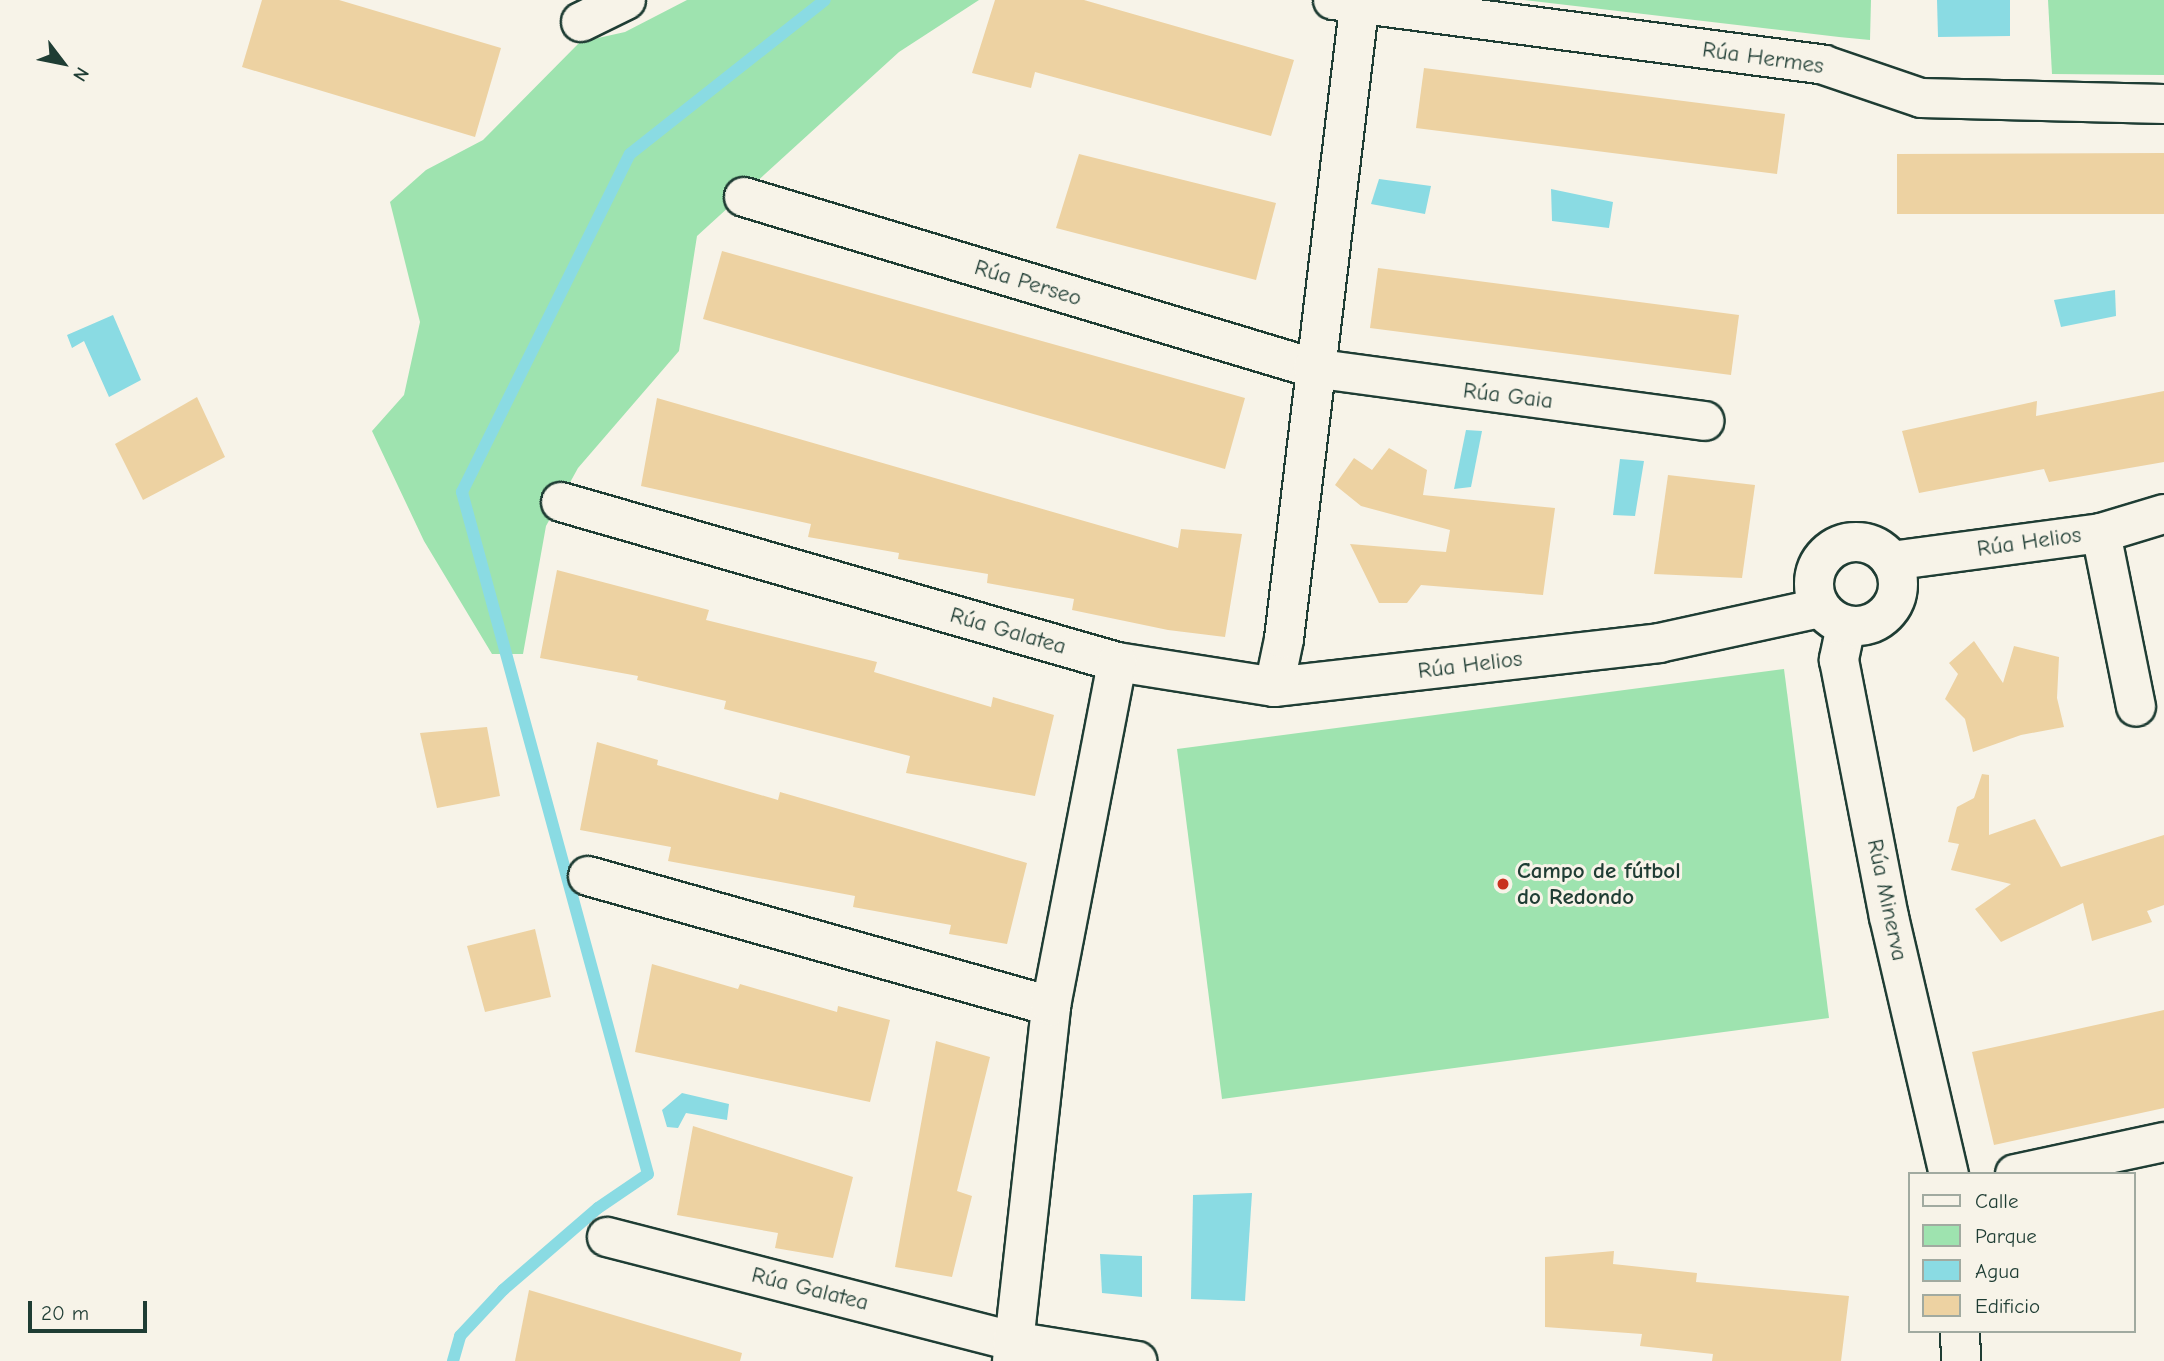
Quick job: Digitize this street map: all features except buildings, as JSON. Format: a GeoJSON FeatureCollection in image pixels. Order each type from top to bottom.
{"type":"FeatureCollection","features":[{"type":"Feature","properties":{"kind":"street"},"geometry":{"type":"LineString","coordinates":[[581,22],[626,0]]}},
{"type":"Feature","properties":{"kind":"street"},"geometry":{"type":"LineString","coordinates":[[1274,687],[1283,639],[1351,2]]}},
{"type":"Feature","properties":{"kind":"street","name":"Rúa Hermes"},"geometry":{"type":"LineString","coordinates":[[1351,2],[1824,65],[1921,98],[2164,104]]}},
{"type":"Feature","properties":{"kind":"street","name":"Rúa Perseo"},"geometry":{"type":"LineString","coordinates":[[744,197],[1313,368]]}},
{"type":"Feature","properties":{"kind":"street","name":"Rúa Gaia"},"geometry":{"type":"LineString","coordinates":[[1313,368],[1704,421]]}},
{"type":"Feature","properties":{"kind":"street","name":"Rúa Galatea"},"geometry":{"type":"LineString","coordinates":[[561,502],[1118,662]]}},
{"type":"Feature","properties":{"kind":"street","name":"Rúa Helios"},"geometry":{"type":"LineString","coordinates":[[1118,662],[1274,687],[1660,643],[1833,617],[1861,626],[1891,609],[1899,581],[1891,561],[2101,533],[2164,514]]}},
{"type":"Feature","properties":{"kind":"street"},"geometry":{"type":"LineString","coordinates":[[2101,533],[2136,706]]}},
{"type":"Feature","properties":{"kind":"street"},"geometry":{"type":"LineString","coordinates":[[1833,617],[1815,572],[1826,554],[1838,545],[1868,543],[1891,561]]}},
{"type":"Feature","properties":{"kind":"street","name":"Rúa Minerva"},"geometry":{"type":"LineString","coordinates":[[1833,617],[1889,917],[1949,1172]]}},
{"type":"Feature","properties":{"kind":"street"},"geometry":{"type":"LineString","coordinates":[[1012,1351],[1051,1006],[1118,662]]}},
{"type":"Feature","properties":{"kind":"street"},"geometry":{"type":"LineString","coordinates":[[588,876],[1051,1006]]}},
{"type":"Feature","properties":{"kind":"street"},"geometry":{"type":"LineString","coordinates":[[2024,1172],[2164,1142]]}},
{"type":"Feature","properties":{"kind":"street","name":"Rúa Galatea"},"geometry":{"type":"LineString","coordinates":[[607,1237],[1012,1351],[1137,1361]]}},
{"type":"Feature","properties":{"kind":"street"},"geometry":{"type":"LineString","coordinates":[[1960,1333],[1961,1361]]}},
{"type":"Feature","properties":{"kind":"green space"},"geometry":{"type":"Polygon","coordinates":[[[687,0],[979,0],[899,52],[697,236],[679,351],[578,468],[546,526],[523,654],[492,654],[424,541],[372,431],[404,395],[420,322],[390,202],[426,170],[483,140],[580,42],[625,32],[687,0]]]}},
{"type":"Feature","properties":{"kind":"green space"},"geometry":{"type":"Polygon","coordinates":[[[1524,0],[1871,0],[1870,40],[1839,37],[1524,0]]]}},
{"type":"Feature","properties":{"kind":"green space"},"geometry":{"type":"Polygon","coordinates":[[[2048,0],[2164,0],[2164,75],[2052,74],[2048,0]]]}},
{"type":"Feature","properties":{"kind":"green space","name":"Campo de fútbol do Redondo"},"geometry":{"type":"Polygon","coordinates":[[[1784,669],[1829,1018],[1222,1099],[1177,749],[1784,669]]]}},
{"type":"Feature","properties":{"kind":"water"},"geometry":{"type":"Polygon","coordinates":[[[1937,0],[2010,0],[2010,36],[1938,37],[1937,0]]]}},
{"type":"Feature","properties":{"kind":"water"},"geometry":{"type":"Polygon","coordinates":[[[1379,179],[1431,186],[1425,214],[1371,204],[1379,179]]]}},
{"type":"Feature","properties":{"kind":"water"},"geometry":{"type":"Polygon","coordinates":[[[1551,189],[1613,202],[1609,228],[1552,221],[1551,189]]]}},
{"type":"Feature","properties":{"kind":"water"},"geometry":{"type":"Polygon","coordinates":[[[2115,290],[2116,316],[2061,327],[2054,300],[2115,290]]]}},
{"type":"Feature","properties":{"kind":"water"},"geometry":{"type":"Polygon","coordinates":[[[113,315],[141,380],[109,397],[84,341],[72,348],[67,335],[113,315]]]}},
{"type":"Feature","properties":{"kind":"water"},"geometry":{"type":"Polygon","coordinates":[[[1466,430],[1482,431],[1471,487],[1454,489],[1466,430]]]}},
{"type":"Feature","properties":{"kind":"water"},"geometry":{"type":"Polygon","coordinates":[[[1620,459],[1644,461],[1635,516],[1613,515],[1620,459]]]}},
{"type":"Feature","properties":{"kind":"water"},"geometry":{"type":"Polygon","coordinates":[[[682,1093],[729,1104],[727,1120],[686,1113],[678,1128],[667,1127],[662,1110],[682,1093]]]}},
{"type":"Feature","properties":{"kind":"water"},"geometry":{"type":"Polygon","coordinates":[[[1252,1193],[1245,1301],[1191,1299],[1193,1195],[1252,1193]]]}},
{"type":"Feature","properties":{"kind":"water"},"geometry":{"type":"Polygon","coordinates":[[[1100,1254],[1142,1256],[1142,1297],[1102,1293],[1100,1254]]]}},
{"type":"Feature","properties":{"kind":"waterway"},"geometry":{"type":"LineString","coordinates":[[453,1361],[460,1336],[503,1290],[598,1208],[648,1174],[462,492],[630,154],[825,0]]}},
{"type":"Feature","properties":{"kind":"place","name":"Campo de fútbol do Redondo"},"geometry":{"type":"Point","coordinates":[1503,884]}}]}
